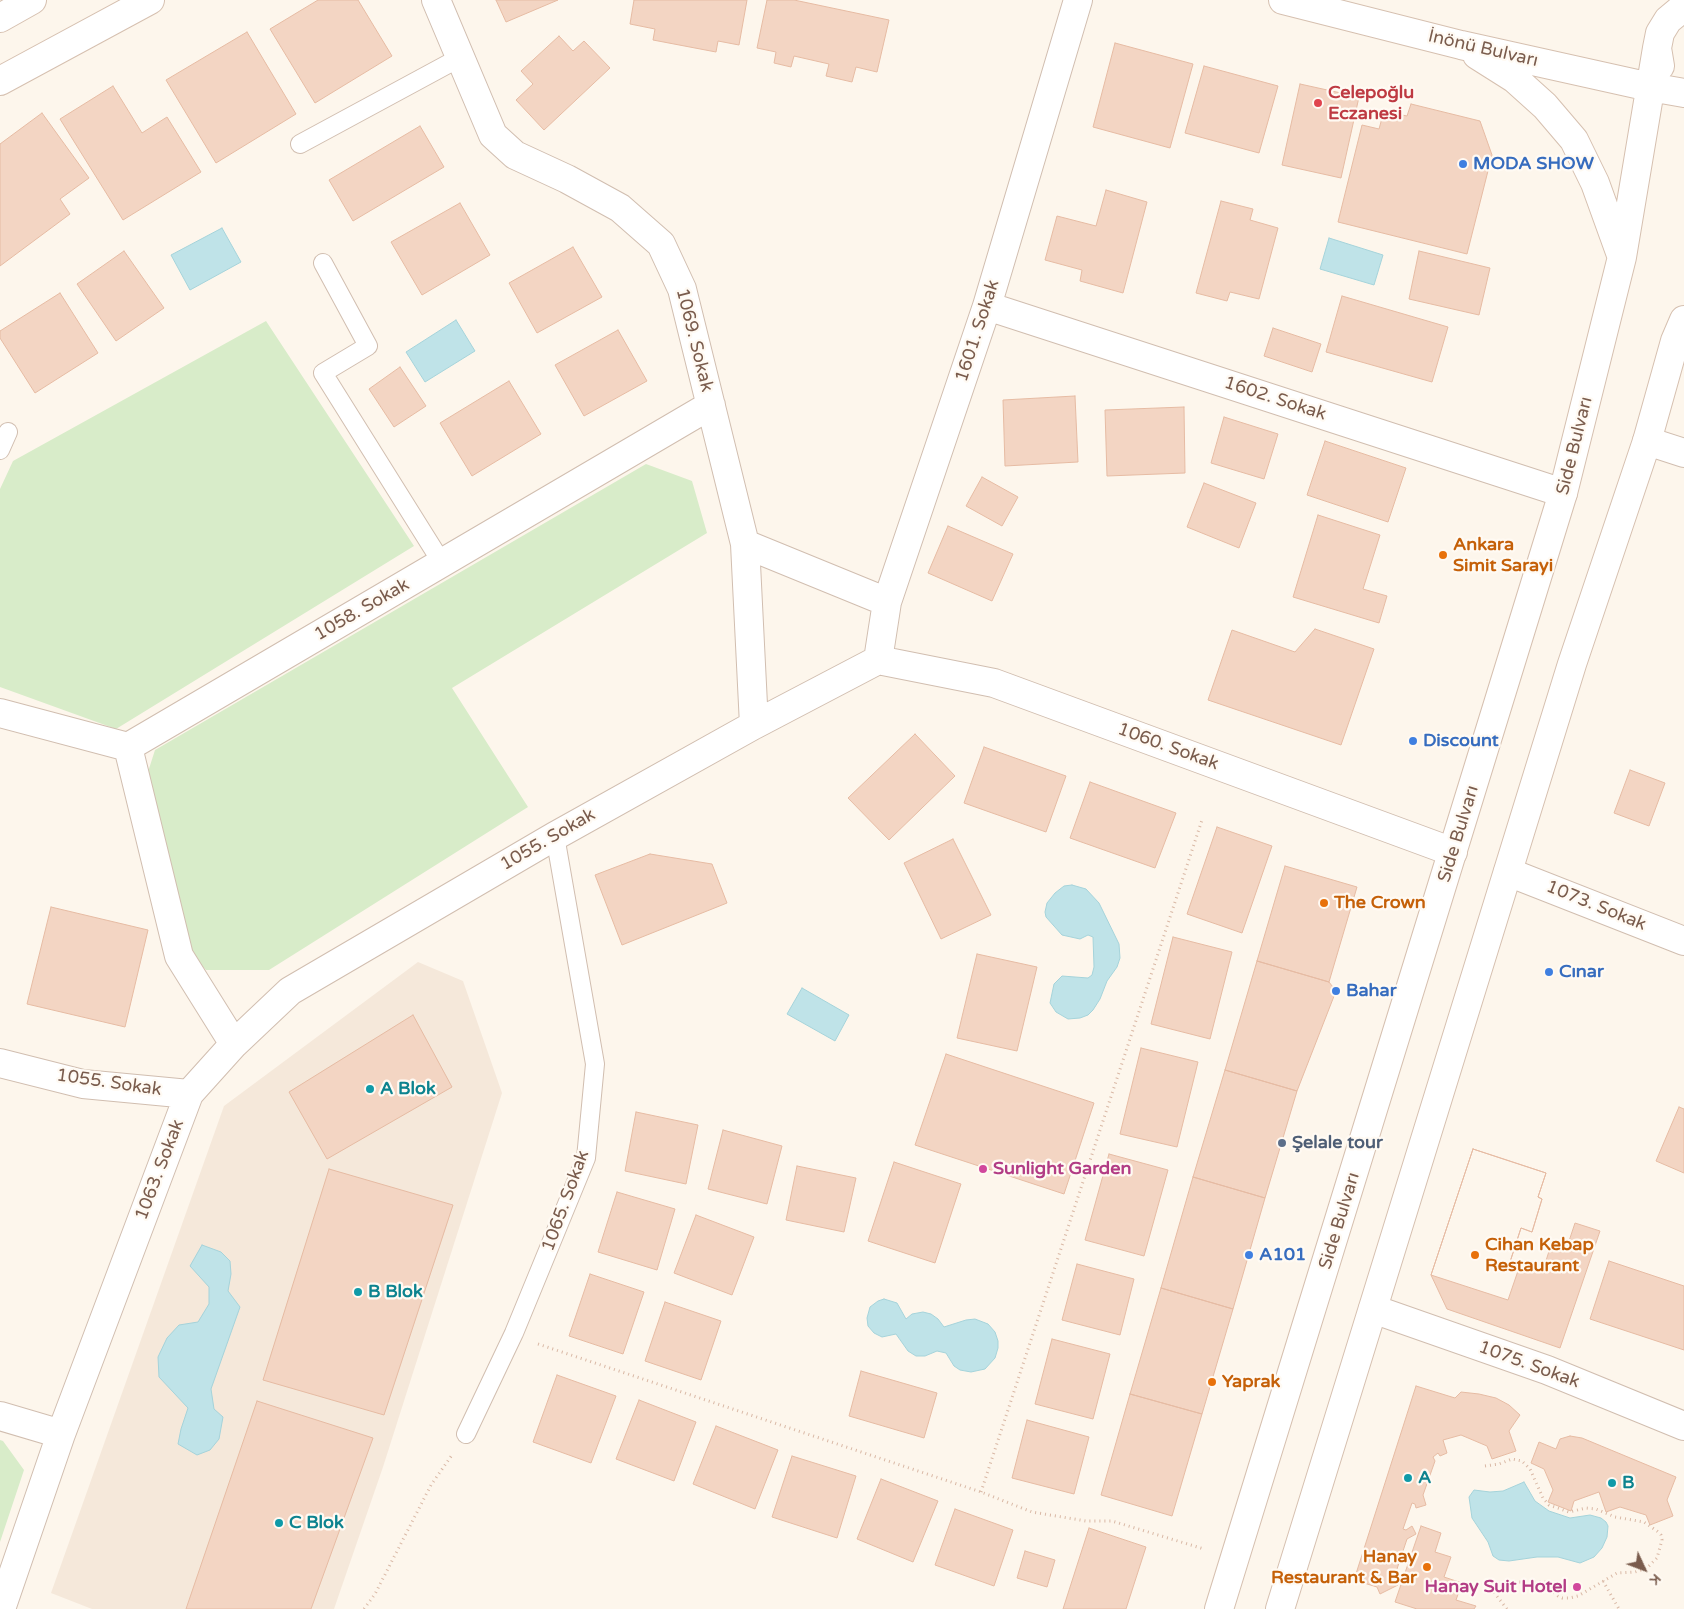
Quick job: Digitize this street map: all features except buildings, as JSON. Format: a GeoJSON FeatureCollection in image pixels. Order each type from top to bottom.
{"type":"FeatureCollection","features":[{"type":"Feature","properties":{"kind":"street"},"geometry":{"type":"LineString","coordinates":[[0,18],[32,0]]}},
{"type":"Feature","properties":{"kind":"street"},"geometry":{"type":"LineString","coordinates":[[0,81],[150,0]]}},
{"type":"Feature","properties":{"kind":"street","name":"1069. Sokak"},"geometry":{"type":"LineString","coordinates":[[436,0],[493,135],[515,154],[567,179],[620,208],[661,244],[682,289],[745,544],[754,725]]}},
{"type":"Feature","properties":{"kind":"street","name":"1601. Sokak"},"geometry":{"type":"LineString","coordinates":[[878,660],[887,602],[987,306],[1078,0]]}},
{"type":"Feature","properties":{"kind":"street","name":"İnönü Bulvarı"},"geometry":{"type":"LineString","coordinates":[[1283,0],[1461,45],[1650,87],[1684,92]]}},
{"type":"Feature","properties":{"kind":"street"},"geometry":{"type":"LineString","coordinates":[[1680,0],[1684,1]]}},
{"type":"Feature","properties":{"kind":"street","name":"Side Bulvarı"},"geometry":{"type":"LineString","coordinates":[[1219,1609],[1563,493],[1622,257],[1660,33],[1668,20],[1684,9]]}},
{"type":"Feature","properties":{"kind":"street"},"geometry":{"type":"LineString","coordinates":[[1461,45],[1515,79],[1545,106],[1574,140],[1595,183],[1622,257]]}},
{"type":"Feature","properties":{"kind":"street"},"geometry":{"type":"LineString","coordinates":[[1657,48],[1658,63],[1665,76],[1684,92]]}},
{"type":"Feature","properties":{"kind":"street","name":"1602. Sokak"},"geometry":{"type":"LineString","coordinates":[[987,306],[1563,493]]}},
{"type":"Feature","properties":{"kind":"street"},"geometry":{"type":"LineString","coordinates":[[1280,1609],[1572,664],[1647,441],[1676,341],[1684,320]]}},
{"type":"Feature","properties":{"kind":"street","name":"1058. Sokak"},"geometry":{"type":"LineString","coordinates":[[128,747],[711,406]]}},
{"type":"Feature","properties":{"kind":"street"},"geometry":{"type":"LineString","coordinates":[[1647,441],[1684,453]]}},
{"type":"Feature","properties":{"kind":"street"},"geometry":{"type":"LineString","coordinates":[[745,544],[887,602]]}},
{"type":"Feature","properties":{"kind":"street","name":"1060. Sokak"},"geometry":{"type":"LineString","coordinates":[[878,660],[994,683],[1453,852]]}},
{"type":"Feature","properties":{"kind":"street","name":"1055. Sokak"},"geometry":{"type":"LineString","coordinates":[[234,1044],[290,991],[554,836],[754,725],[878,660]]}},
{"type":"Feature","properties":{"kind":"street"},"geometry":{"type":"LineString","coordinates":[[0,713],[128,747],[179,956],[234,1044]]}},
{"type":"Feature","properties":{"kind":"street","name":"1073. Sokak"},"geometry":{"type":"LineString","coordinates":[[1508,872],[1684,941]]}},
{"type":"Feature","properties":{"kind":"street","name":"1063. Sokak"},"geometry":{"type":"LineString","coordinates":[[1,1609],[61,1434],[189,1094],[234,1044]]}},
{"type":"Feature","properties":{"kind":"street","name":"1055. Sokak"},"geometry":{"type":"LineString","coordinates":[[0,1063],[83,1084],[189,1094]]}},
{"type":"Feature","properties":{"kind":"street","name":"1075. Sokak"},"geometry":{"type":"LineString","coordinates":[[1373,1309],[1547,1370],[1684,1426]]}},
{"type":"Feature","properties":{"kind":"street"},"geometry":{"type":"LineString","coordinates":[[0,1416],[61,1434]]}},
{"type":"Feature","properties":{"kind":"lane"},"geometry":{"type":"LineString","coordinates":[[300,144],[461,57]]}},
{"type":"Feature","properties":{"kind":"lane"},"geometry":{"type":"LineString","coordinates":[[323,263],[368,346],[323,373],[442,563]]}},
{"type":"Feature","properties":{"kind":"lane"},"geometry":{"type":"LineString","coordinates":[[0,450],[8,432]]}},
{"type":"Feature","properties":{"kind":"lane","name":"1065. Sokak"},"geometry":{"type":"LineString","coordinates":[[466,1434],[514,1333],[586,1158],[595,1064],[554,836]]}},
{"type":"Feature","properties":{"kind":"path"},"geometry":{"type":"LineString","coordinates":[[980,1492],[1202,820]]}},
{"type":"Feature","properties":{"kind":"path"},"geometry":{"type":"LineString","coordinates":[[514,1333],[551,1349],[980,1492],[1032,1512],[1086,1522],[1112,1520],[1235,1559]]}},
{"type":"Feature","properties":{"kind":"path"},"geometry":{"type":"LineString","coordinates":[[364,1609],[375,1594],[431,1485],[466,1434]]}},
{"type":"Feature","properties":{"kind":"path"},"geometry":{"type":"LineString","coordinates":[[1486,1466],[1512,1459],[1522,1461],[1530,1469],[1546,1501],[1556,1508],[1569,1512],[1586,1508],[1596,1509],[1615,1517],[1644,1522],[1652,1526],[1661,1535],[1662,1546],[1653,1564],[1641,1571],[1617,1573],[1578,1596],[1562,1598],[1552,1591],[1547,1582],[1508,1582],[1490,1586],[1507,1609]]}},
{"type":"Feature","properties":{"kind":"path"},"geometry":{"type":"LineString","coordinates":[[1603,1581],[1619,1609]]}},
{"type":"Feature","properties":{"kind":"shaded area"},"geometry":{"type":"Polygon","coordinates":[[[418,962],[463,981],[502,1093],[383,1467],[334,1609],[92,1609],[51,1593],[224,1106],[418,962]]]}},
{"type":"Feature","properties":{"kind":"green space"},"geometry":{"type":"Polygon","coordinates":[[[266,321],[414,546],[116,729],[0,687],[0,489],[13,461],[266,321]]]}},
{"type":"Feature","properties":{"kind":"green space"},"geometry":{"type":"Polygon","coordinates":[[[646,464],[692,481],[707,533],[452,688],[528,807],[269,970],[206,970],[191,954],[147,775],[155,750],[646,464]]]}},
{"type":"Feature","properties":{"kind":"green space"},"geometry":{"type":"Polygon","coordinates":[[[0,1440],[3,1441],[24,1470],[0,1542],[0,1440]]]}},
{"type":"Feature","properties":{"kind":"water"},"geometry":{"type":"Polygon","coordinates":[[[222,228],[241,262],[190,290],[171,255],[222,228]]]}},
{"type":"Feature","properties":{"kind":"water"},"geometry":{"type":"Polygon","coordinates":[[[1329,238],[1383,255],[1374,285],[1320,269],[1329,238]]]}},
{"type":"Feature","properties":{"kind":"water"},"geometry":{"type":"Polygon","coordinates":[[[456,320],[475,351],[425,382],[406,352],[456,320]]]}},
{"type":"Feature","properties":{"kind":"water"},"geometry":{"type":"Polygon","coordinates":[[[1072,885],[1086,889],[1099,903],[1119,944],[1120,958],[1093,1010],[1088,1015],[1080,1018],[1068,1019],[1056,1012],[1050,1003],[1054,984],[1062,976],[1088,978],[1092,975],[1094,967],[1093,937],[1088,935],[1080,939],[1062,935],[1046,917],[1045,912],[1047,903],[1055,893],[1064,886],[1072,885]]]}},
{"type":"Feature","properties":{"kind":"water"},"geometry":{"type":"Polygon","coordinates":[[[802,988],[849,1015],[835,1041],[787,1014],[802,988]]]}},
{"type":"Feature","properties":{"kind":"water"},"geometry":{"type":"Polygon","coordinates":[[[202,1245],[221,1252],[230,1261],[231,1274],[228,1291],[240,1307],[211,1389],[214,1409],[223,1417],[219,1439],[210,1450],[197,1455],[178,1444],[188,1408],[159,1377],[158,1357],[167,1338],[179,1325],[198,1322],[209,1304],[209,1287],[190,1266],[202,1245]]]}},
{"type":"Feature","properties":{"kind":"water"},"geometry":{"type":"Polygon","coordinates":[[[884,1299],[897,1303],[906,1319],[912,1314],[923,1312],[931,1314],[938,1319],[944,1327],[975,1319],[988,1324],[995,1332],[998,1341],[995,1358],[985,1369],[971,1372],[960,1370],[954,1366],[946,1353],[937,1351],[925,1356],[916,1356],[908,1351],[896,1334],[882,1337],[874,1333],[868,1326],[867,1318],[870,1307],[884,1299]]]}},
{"type":"Feature","properties":{"kind":"water"},"geometry":{"type":"Polygon","coordinates":[[[1524,1482],[1535,1501],[1549,1511],[1570,1518],[1590,1515],[1601,1518],[1606,1522],[1608,1526],[1607,1537],[1602,1548],[1594,1557],[1580,1563],[1558,1557],[1537,1557],[1509,1561],[1499,1560],[1493,1556],[1488,1542],[1472,1518],[1469,1497],[1474,1490],[1503,1491],[1524,1482]]]}},
{"type":"Feature","properties":{"kind":"place","name":"Celepoğlu Eczanesi"},"geometry":{"type":"Point","coordinates":[1318,103]}},
{"type":"Feature","properties":{"kind":"place","name":"MODA SHOW"},"geometry":{"type":"Point","coordinates":[1463,164]}},
{"type":"Feature","properties":{"kind":"place","name":"Ankara Simit Sarayi"},"geometry":{"type":"Point","coordinates":[1443,555]}},
{"type":"Feature","properties":{"kind":"place","name":"Discount"},"geometry":{"type":"Point","coordinates":[1413,741]}},
{"type":"Feature","properties":{"kind":"place","name":"The Crown"},"geometry":{"type":"Point","coordinates":[1324,903]}},
{"type":"Feature","properties":{"kind":"place","name":"Cınar"},"geometry":{"type":"Point","coordinates":[1549,972]}},
{"type":"Feature","properties":{"kind":"place","name":"Bahar"},"geometry":{"type":"Point","coordinates":[1336,991]}},
{"type":"Feature","properties":{"kind":"place","name":"A Blok"},"geometry":{"type":"Point","coordinates":[370,1089]}},
{"type":"Feature","properties":{"kind":"place","name":"Şelale tour"},"geometry":{"type":"Point","coordinates":[1282,1143]}},
{"type":"Feature","properties":{"kind":"place","name":"Sunlight Garden"},"geometry":{"type":"Point","coordinates":[983,1169]}},
{"type":"Feature","properties":{"kind":"place","name":"A101"},"geometry":{"type":"Point","coordinates":[1249,1255]}},
{"type":"Feature","properties":{"kind":"place","name":"Cihan Kebap Restaurant"},"geometry":{"type":"Point","coordinates":[1475,1255]}},
{"type":"Feature","properties":{"kind":"place","name":"B Blok"},"geometry":{"type":"Point","coordinates":[358,1292]}},
{"type":"Feature","properties":{"kind":"place","name":"Yaprak"},"geometry":{"type":"Point","coordinates":[1212,1382]}},
{"type":"Feature","properties":{"kind":"place","name":"A"},"geometry":{"type":"Point","coordinates":[1408,1478]}},
{"type":"Feature","properties":{"kind":"place","name":"B"},"geometry":{"type":"Point","coordinates":[1612,1483]}},
{"type":"Feature","properties":{"kind":"place","name":"C Blok"},"geometry":{"type":"Point","coordinates":[279,1523]}},
{"type":"Feature","properties":{"kind":"place","name":"Hanay Restaurant & Bar"},"geometry":{"type":"Point","coordinates":[1427,1567]}},
{"type":"Feature","properties":{"kind":"place","name":"Hanay Suit Hotel"},"geometry":{"type":"Point","coordinates":[1577,1587]}}]}
